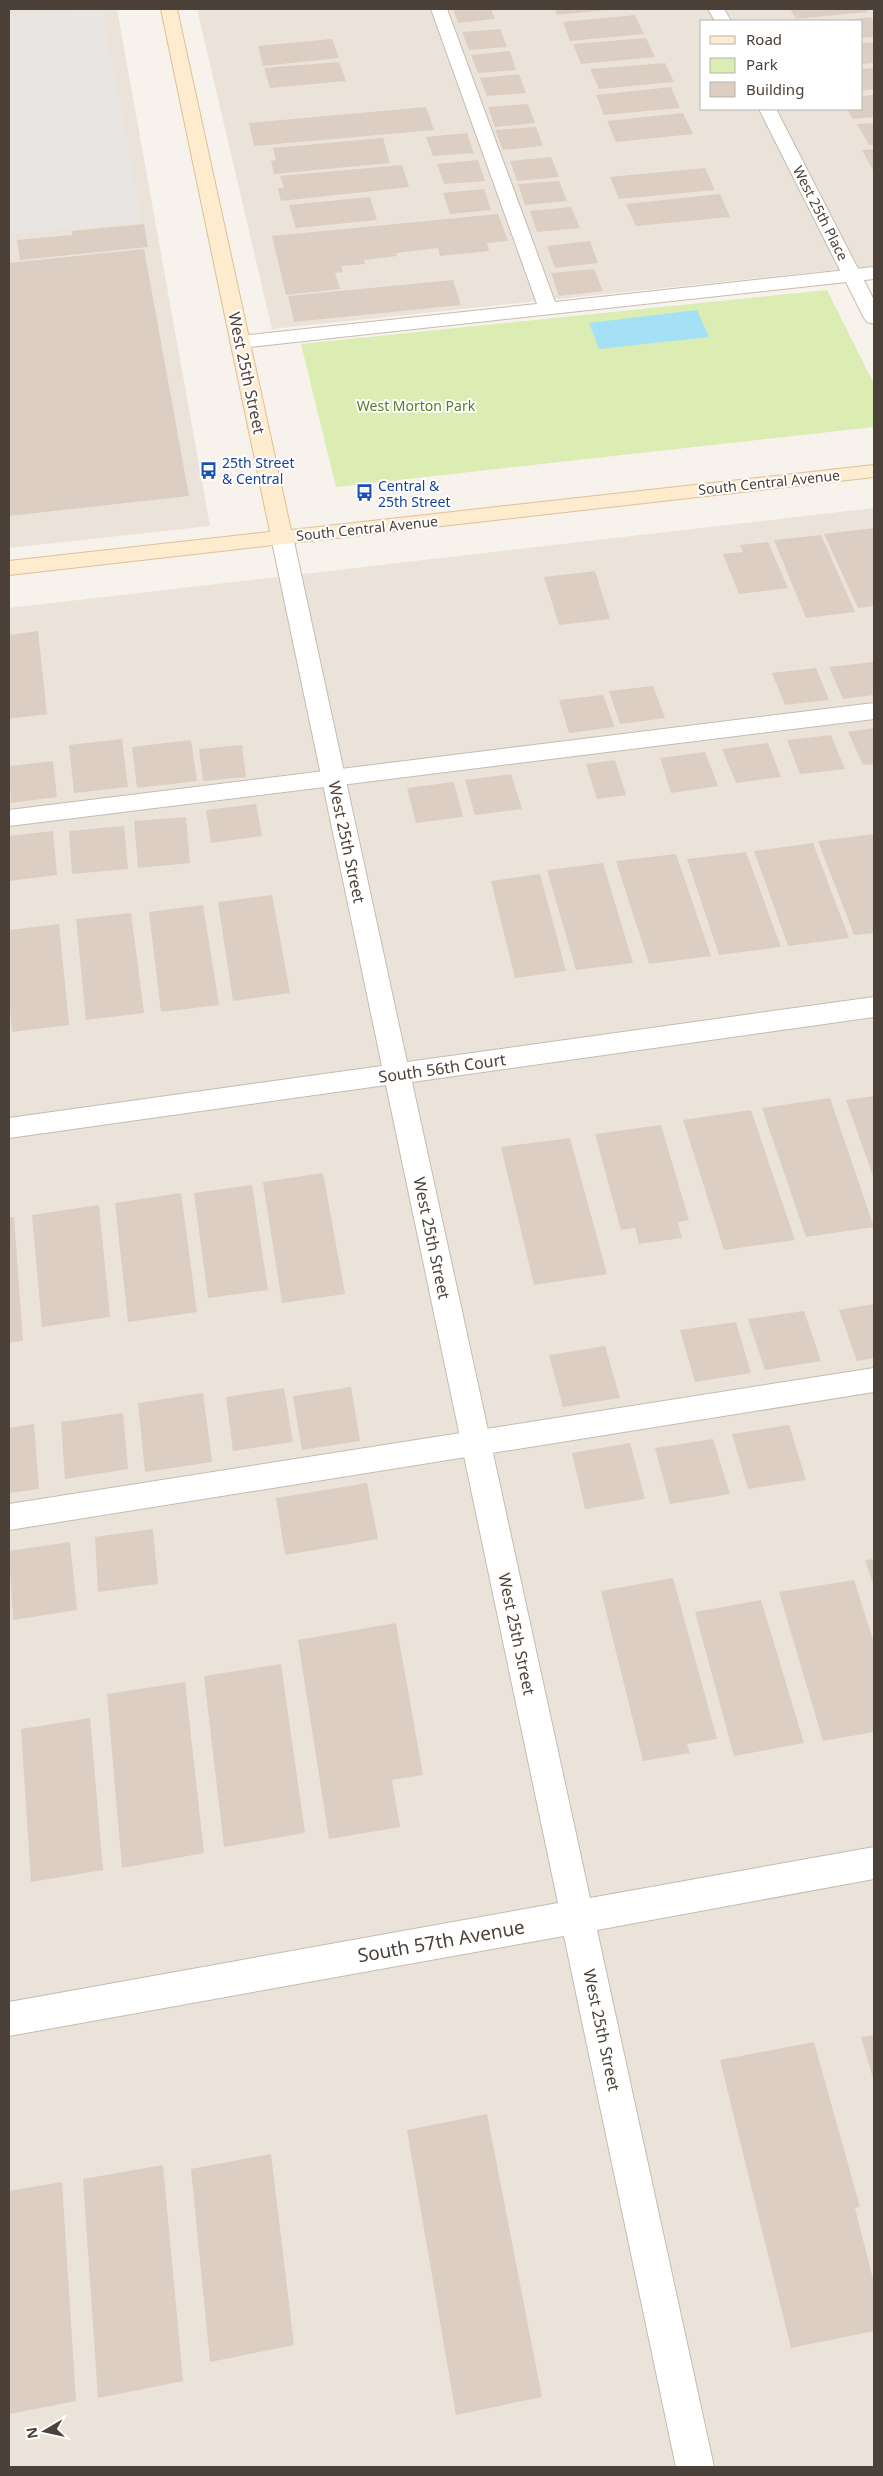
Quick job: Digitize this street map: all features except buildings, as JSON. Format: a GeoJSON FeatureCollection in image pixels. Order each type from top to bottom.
{"type":"FeatureCollection","features":[{"type":"Feature","properties":{"kind":"street","name":"West 25th Street"},"geometry":{"type":"LineString","coordinates":[[169,9],[695,2467]]}},
{"type":"Feature","properties":{"kind":"street"},"geometry":{"type":"LineString","coordinates":[[439,9],[548,308]]}},
{"type":"Feature","properties":{"kind":"street"},"geometry":{"type":"LineString","coordinates":[[716,9],[722,20]]}},
{"type":"Feature","properties":{"kind":"street","name":"West 25th Place"},"geometry":{"type":"LineString","coordinates":[[768,110],[874,318]]}},
{"type":"Feature","properties":{"kind":"street"},"geometry":{"type":"LineString","coordinates":[[240,342],[874,274]]}},
{"type":"Feature","properties":{"kind":"street","name":"South Central Avenue"},"geometry":{"type":"LineString","coordinates":[[9,568],[874,471]]}},
{"type":"Feature","properties":{"kind":"street"},"geometry":{"type":"LineString","coordinates":[[9,818],[874,711]]}},
{"type":"Feature","properties":{"kind":"street","name":"South 56th Court"},"geometry":{"type":"LineString","coordinates":[[9,1128],[874,1007]]}},
{"type":"Feature","properties":{"kind":"street"},"geometry":{"type":"LineString","coordinates":[[9,1517],[874,1380]]}},
{"type":"Feature","properties":{"kind":"street","name":"South 57th Avenue"},"geometry":{"type":"LineString","coordinates":[[9,2019],[874,1863]]}},
{"type":"Feature","properties":{"kind":"shaded area"},"geometry":{"type":"Polygon","coordinates":[[[9,9],[117,9],[210,526],[9,548],[9,9]]]}},
{"type":"Feature","properties":{"kind":"shaded area"},"geometry":{"type":"Polygon","coordinates":[[[102,9],[142,222],[9,235],[9,16],[102,9]]]}},
{"type":"Feature","properties":{"kind":"shaded area"},"geometry":{"type":"Polygon","coordinates":[[[197,9],[874,9],[874,266],[272,329],[197,9]]]}},
{"type":"Feature","properties":{"kind":"shaded area"},"geometry":{"type":"Polygon","coordinates":[[[874,508],[874,2467],[9,2467],[9,608],[874,508]]]}},
{"type":"Feature","properties":{"kind":"green space","name":"West Morton Park"},"geometry":{"type":"Polygon","coordinates":[[[827,290],[874,384],[874,427],[336,487],[301,344],[827,290]]]}},
{"type":"Feature","properties":{"kind":"water"},"geometry":{"type":"Polygon","coordinates":[[[697,310],[709,337],[599,349],[589,323],[697,310]]]}},
{"type":"Feature","properties":{"kind":"place","name":"25th Street & Central"},"geometry":{"type":"Point","coordinates":[208,470]}},
{"type":"Feature","properties":{"kind":"place","name":"Central & 25th Street"},"geometry":{"type":"Point","coordinates":[364,493]}}]}
